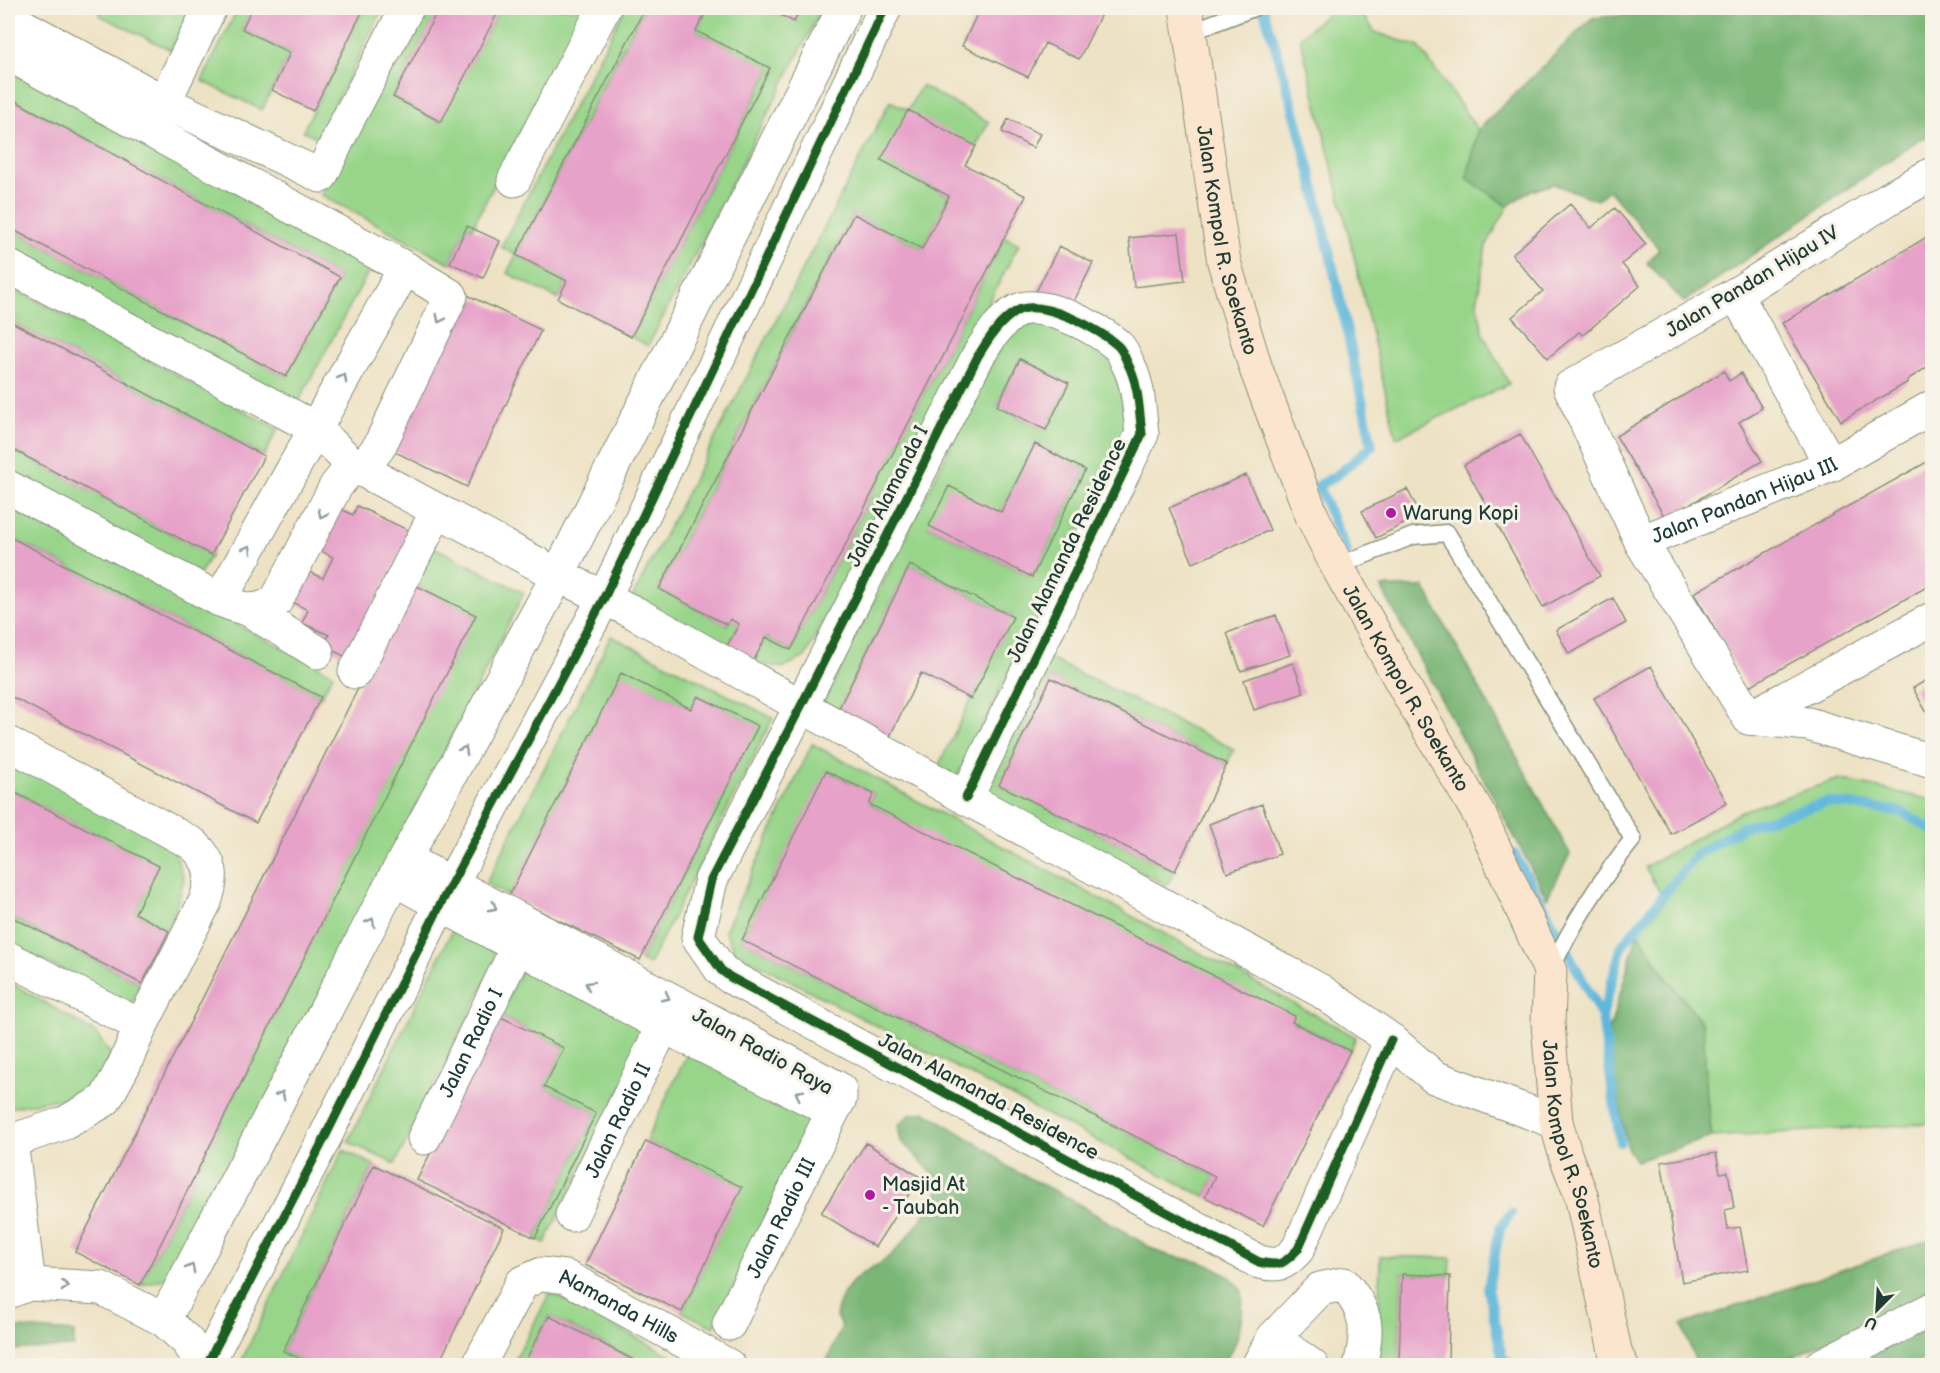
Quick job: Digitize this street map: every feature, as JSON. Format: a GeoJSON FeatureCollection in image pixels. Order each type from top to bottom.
{"type":"FeatureCollection","features":[{"type":"Feature","properties":{"kind":"main road","name":"Jalan Kompol R. Soekanto"},"geometry":{"type":"LineString","coordinates":[[1188,20],[1224,262],[1256,369],[1312,516],[1349,562],[1410,697],[1480,816],[1555,961],[1548,1023],[1556,1122],[1566,1157],[1581,1195],[1616,1355],[1622,1365]]}},
{"type":"Feature","properties":{"kind":"street"},"geometry":{"type":"LineString","coordinates":[[164,102],[210,8]]}},
{"type":"Feature","properties":{"kind":"street"},"geometry":{"type":"LineString","coordinates":[[8,18],[164,102],[321,176],[346,123],[407,8]]}},
{"type":"Feature","properties":{"kind":"street"},"geometry":{"type":"LineString","coordinates":[[514,180],[604,8]]}},
{"type":"Feature","properties":{"kind":"street"},"geometry":{"type":"LineString","coordinates":[[164,1320],[399,869],[558,575],[844,8]]}},
{"type":"Feature","properties":{"kind":"street"},"geometry":{"type":"LineString","coordinates":[[8,743],[193,843],[205,855],[210,869],[211,885],[205,902],[105,1100],[65,1123],[9,1141],[18,1288],[101,1288],[164,1320],[187,1341],[206,1365],[321,1145],[446,895],[604,598],[885,8]]}},
{"type":"Feature","properties":{"kind":"street"},"geometry":{"type":"LineString","coordinates":[[8,54],[405,268],[451,296],[379,447],[368,461],[353,465],[336,486],[276,602],[266,608],[251,611]]}},
{"type":"Feature","properties":{"kind":"street","name":"Jalan Pandan Hijau IV"},"geometry":{"type":"LineString","coordinates":[[1570,387],[1736,294],[1932,174]]}},
{"type":"Feature","properties":{"kind":"street"},"geometry":{"type":"LineString","coordinates":[[8,266],[315,428],[353,465],[558,575],[635,612],[966,798],[1321,991],[1391,1040],[1434,1077],[1556,1122]]}},
{"type":"Feature","properties":{"kind":"street"},"geometry":{"type":"LineString","coordinates":[[220,600],[405,268]]}},
{"type":"Feature","properties":{"kind":"street"},"geometry":{"type":"LineString","coordinates":[[1736,294],[1831,465]]}},
{"type":"Feature","properties":{"kind":"street","name":"Jalan Alamanda I"},"geometry":{"type":"LineString","coordinates":[[801,706],[978,356],[996,330],[1018,310]]}},
{"type":"Feature","properties":{"kind":"street","name":"Jalan Alamanda Residence"},"geometry":{"type":"LineString","coordinates":[[966,798],[1142,434],[1137,383],[1119,347],[1079,322],[1050,310],[1018,310]]}},
{"type":"Feature","properties":{"kind":"street","name":"Jalan Pandan Hijau III"},"geometry":{"type":"LineString","coordinates":[[1570,387],[1641,542],[1831,465],[1932,407]]}},
{"type":"Feature","properties":{"kind":"street"},"geometry":{"type":"LineString","coordinates":[[8,487],[220,600],[251,611],[317,652]]}},
{"type":"Feature","properties":{"kind":"street"},"geometry":{"type":"LineString","coordinates":[[355,672],[437,511]]}},
{"type":"Feature","properties":{"kind":"street"},"geometry":{"type":"LineString","coordinates":[[1641,542],[1749,718]]}},
{"type":"Feature","properties":{"kind":"street"},"geometry":{"type":"LineString","coordinates":[[1749,718],[1932,619]]}},
{"type":"Feature","properties":{"kind":"street","name":"Jalan Alamanda Residence"},"geometry":{"type":"LineString","coordinates":[[801,706],[711,880],[698,937],[721,970],[730,977],[1259,1262],[1274,1266],[1286,1262],[1298,1249],[1391,1040]]}},
{"type":"Feature","properties":{"kind":"street"},"geometry":{"type":"LineString","coordinates":[[1749,718],[1808,724],[1932,761]]}},
{"type":"Feature","properties":{"kind":"street","name":"Jalan Radio Raya"},"geometry":{"type":"LineString","coordinates":[[399,869],[446,895],[836,1087],[841,1094],[833,1111],[663,1026],[519,946],[446,895]]}},
{"type":"Feature","properties":{"kind":"street","name":"Jalan Radio I"},"geometry":{"type":"LineString","coordinates":[[424,1138],[519,946]]}},
{"type":"Feature","properties":{"kind":"street"},"geometry":{"type":"LineString","coordinates":[[8,958],[141,1026]]}},
{"type":"Feature","properties":{"kind":"street","name":"Jalan Radio II"},"geometry":{"type":"LineString","coordinates":[[572,1215],[663,1026]]}},
{"type":"Feature","properties":{"kind":"street","name":"Jalan Radio III"},"geometry":{"type":"LineString","coordinates":[[729,1324],[833,1111]]}},
{"type":"Feature","properties":{"kind":"street","name":"Alamanda Hills"},"geometry":{"type":"LineString","coordinates":[[478,1365],[522,1283],[542,1274],[566,1277],[729,1365]]}},
{"type":"Feature","properties":{"kind":"street"},"geometry":{"type":"LineString","coordinates":[[1312,1365],[1266,1352],[1320,1288],[1344,1284],[1357,1300],[1364,1317],[1364,1349],[1360,1365]]}},
{"type":"Feature","properties":{"kind":"street"},"geometry":{"type":"LineString","coordinates":[[1820,1365],[1932,1309]]}},
{"type":"Feature","properties":{"kind":"lane"},"geometry":{"type":"LineString","coordinates":[[1188,20],[1248,10]]}},
{"type":"Feature","properties":{"kind":"lane"},"geometry":{"type":"LineString","coordinates":[[1349,562],[1413,536],[1447,533],[1633,839],[1608,871],[1572,927],[1555,961]]}},
{"type":"Feature","properties":{"kind":"green space"},"geometry":{"type":"Polygon","coordinates":[[[103,8],[192,8],[171,50],[99,15],[103,8]]]}},
{"type":"Feature","properties":{"kind":"green space"},"geometry":{"type":"Polygon","coordinates":[[[238,8],[252,8],[242,29],[290,53],[262,110],[202,81],[238,8]]]}},
{"type":"Feature","properties":{"kind":"green space"},"geometry":{"type":"Polygon","coordinates":[[[364,8],[383,8],[318,138],[303,131],[364,8]]]}},
{"type":"Feature","properties":{"kind":"green space"},"geometry":{"type":"Polygon","coordinates":[[[417,8],[440,8],[393,97],[440,122],[500,8],[585,8],[472,228],[467,226],[450,263],[321,195],[417,8]]]}},
{"type":"Feature","properties":{"kind":"green space"},"geometry":{"type":"Polygon","coordinates":[[[625,8],[644,8],[516,255],[501,247],[625,8]]]}},
{"type":"Feature","properties":{"kind":"green space"},"geometry":{"type":"Polygon","coordinates":[[[708,8],[767,8],[794,21],[801,8],[822,8],[648,346],[631,337],[770,69],[696,31],[708,8]]]}},
{"type":"Feature","properties":{"kind":"green space"},"geometry":{"type":"Polygon","coordinates":[[[1334,8],[1357,8],[1375,32],[1419,47],[1478,130],[1467,178],[1508,206],[1486,246],[1477,303],[1484,336],[1509,384],[1396,438],[1300,37],[1334,8]]]}},
{"type":"Feature","properties":{"kind":"green space"},"geometry":{"type":"Polygon","coordinates":[[[1702,8],[1932,8],[1932,135],[1920,139],[1684,302],[1647,263],[1659,249],[1609,190],[1597,200],[1553,184],[1526,193],[1508,206],[1467,178],[1478,130],[1592,18],[1702,8]]]}},
{"type":"Feature","properties":{"kind":"green space"},"geometry":{"type":"Polygon","coordinates":[[[8,69],[372,265],[295,408],[8,253],[8,227],[286,377],[340,277],[8,97],[8,69]]]}},
{"type":"Feature","properties":{"kind":"green space"},"geometry":{"type":"Polygon","coordinates":[[[921,86],[989,122],[976,146],[882,160],[949,196],[922,249],[853,214],[659,589],[727,625],[730,619],[739,624],[726,648],[631,600],[890,101],[908,110],[921,86]]]}},
{"type":"Feature","properties":{"kind":"green space"},"geometry":{"type":"Polygon","coordinates":[[[1005,237],[1019,244],[805,657],[782,668],[753,662],[766,637],[791,650],[1005,237]]]}},
{"type":"Feature","properties":{"kind":"green space"},"geometry":{"type":"Polygon","coordinates":[[[516,255],[567,281],[558,299],[507,273],[516,255]]]}},
{"type":"Feature","properties":{"kind":"green space"},"geometry":{"type":"Polygon","coordinates":[[[8,285],[278,429],[264,456],[8,320],[8,285]]]}},
{"type":"Feature","properties":{"kind":"green space"},"geometry":{"type":"Polygon","coordinates":[[[1043,319],[1101,350],[1116,368],[1127,425],[1105,479],[957,777],[938,767],[1012,616],[910,565],[835,716],[820,709],[1002,343],[1020,321],[1043,319]],[[1020,359],[997,406],[1046,430],[1069,383],[1020,359]],[[1035,444],[1001,512],[929,526],[1032,577],[1085,470],[1035,444]]]}},
{"type":"Feature","properties":{"kind":"green space"},"geometry":{"type":"Polygon","coordinates":[[[8,447],[211,555],[200,574],[8,472],[8,447]]]}},
{"type":"Feature","properties":{"kind":"green space"},"geometry":{"type":"Polygon","coordinates":[[[8,506],[333,674],[321,697],[8,536],[8,506]]]}},
{"type":"Feature","properties":{"kind":"green space"},"geometry":{"type":"Polygon","coordinates":[[[430,545],[524,593],[182,1274],[140,1285],[475,615],[411,583],[430,545]]]}},
{"type":"Feature","properties":{"kind":"green space"},"geometry":{"type":"Polygon","coordinates":[[[1381,587],[1424,587],[1570,854],[1547,898],[1381,587]]]}},
{"type":"Feature","properties":{"kind":"green space"},"geometry":{"type":"Polygon","coordinates":[[[611,636],[773,718],[649,965],[640,960],[757,726],[698,696],[691,709],[621,674],[509,896],[486,884],[611,636]]]}},
{"type":"Feature","properties":{"kind":"green space"},"geometry":{"type":"Polygon","coordinates":[[[1048,658],[1234,749],[1227,764],[1051,678],[1000,785],[1175,871],[1167,885],[981,795],[1048,658]]]}},
{"type":"Feature","properties":{"kind":"green space"},"geometry":{"type":"Polygon","coordinates":[[[812,744],[1356,1037],[1350,1051],[869,804],[874,794],[827,771],[742,940],[1215,1176],[1205,1197],[735,952],[725,931],[812,744]]]}},
{"type":"Feature","properties":{"kind":"green space"},"geometry":{"type":"Polygon","coordinates":[[[8,759],[171,842],[184,879],[169,931],[135,913],[158,866],[8,789],[8,759]]]}},
{"type":"Feature","properties":{"kind":"green space"},"geometry":{"type":"Polygon","coordinates":[[[1839,779],[1932,800],[1932,1123],[1712,1137],[1707,1098],[1703,1024],[1668,980],[1638,932],[1665,901],[1645,867],[1742,811],[1839,779]]]}},
{"type":"Feature","properties":{"kind":"green space"},"geometry":{"type":"Polygon","coordinates":[[[8,916],[142,984],[131,1005],[8,943],[8,916]]]}},
{"type":"Feature","properties":{"kind":"green space"},"geometry":{"type":"Polygon","coordinates":[[[455,925],[502,948],[395,1164],[348,1142],[455,925]]]}},
{"type":"Feature","properties":{"kind":"green space"},"geometry":{"type":"Polygon","coordinates":[[[1638,932],[1668,980],[1703,1024],[1707,1098],[1712,1137],[1636,1161],[1628,1149],[1607,1038],[1638,932]]]}},
{"type":"Feature","properties":{"kind":"green space"},"geometry":{"type":"Polygon","coordinates":[[[524,965],[651,1028],[545,1243],[535,1238],[596,1113],[544,1087],[564,1047],[499,1016],[524,965]]]}},
{"type":"Feature","properties":{"kind":"green space"},"geometry":{"type":"Polygon","coordinates":[[[8,981],[96,1033],[111,1055],[103,1078],[72,1096],[8,1108],[8,981]]]}},
{"type":"Feature","properties":{"kind":"green space"},"geometry":{"type":"Polygon","coordinates":[[[689,1050],[817,1112],[714,1327],[682,1312],[741,1187],[646,1141],[689,1050]]]}},
{"type":"Feature","properties":{"kind":"green space"},"geometry":{"type":"Polygon","coordinates":[[[925,1112],[988,1150],[1011,1169],[1065,1196],[1158,1252],[1203,1263],[1230,1277],[1241,1290],[1242,1312],[1235,1345],[1222,1365],[825,1365],[842,1326],[836,1317],[843,1295],[857,1278],[881,1263],[898,1248],[923,1217],[940,1188],[934,1175],[901,1141],[898,1126],[909,1115],[925,1112]]]}},
{"type":"Feature","properties":{"kind":"green space"},"geometry":{"type":"Polygon","coordinates":[[[343,1150],[374,1165],[283,1351],[313,1365],[239,1366],[343,1150]]]}},
{"type":"Feature","properties":{"kind":"green space"},"geometry":{"type":"Polygon","coordinates":[[[1931,1239],[1932,1293],[1775,1365],[1697,1365],[1682,1325],[1931,1239]]]}},
{"type":"Feature","properties":{"kind":"green space"},"geometry":{"type":"Polygon","coordinates":[[[1380,1256],[1451,1258],[1450,1276],[1402,1274],[1399,1359],[1462,1364],[1459,1366],[1378,1366],[1380,1256]]]}},
{"type":"Feature","properties":{"kind":"green space"},"geometry":{"type":"Polygon","coordinates":[[[550,1293],[689,1365],[644,1365],[549,1316],[523,1365],[512,1366],[550,1293]]]}},
{"type":"Feature","properties":{"kind":"green space"},"geometry":{"type":"Polygon","coordinates":[[[8,1327],[74,1332],[74,1347],[8,1350],[8,1327]]]}},
{"type":"Feature","properties":{"kind":"green space"},"geometry":{"type":"Polygon","coordinates":[[[1932,1327],[1932,1355],[1913,1365],[1846,1366],[1932,1327]]]}},
{"type":"Feature","properties":{"kind":"building"},"geometry":{"type":"Polygon","coordinates":[[[252,8],[364,8],[313,111],[272,90],[290,53],[242,29],[252,8]]]}},
{"type":"Feature","properties":{"kind":"building"},"geometry":{"type":"Polygon","coordinates":[[[439,8],[500,8],[441,122],[393,97],[439,8]]]}},
{"type":"Feature","properties":{"kind":"building"},"geometry":{"type":"Polygon","coordinates":[[[645,8],[708,8],[696,31],[770,68],[631,337],[558,299],[567,281],[516,255],[645,8]]]}},
{"type":"Feature","properties":{"kind":"building"},"geometry":{"type":"Polygon","coordinates":[[[767,8],[801,8],[794,22],[767,8]]]}},
{"type":"Feature","properties":{"kind":"building"},"geometry":{"type":"Polygon","coordinates":[[[980,8],[1104,8],[1079,59],[1045,43],[1028,77],[962,46],[980,8]]]}},
{"type":"Feature","properties":{"kind":"building"},"geometry":{"type":"Polygon","coordinates":[[[8,97],[340,277],[286,377],[8,227],[8,97]]]}},
{"type":"Feature","properties":{"kind":"building"},"geometry":{"type":"Polygon","coordinates":[[[908,110],[976,146],[965,165],[1026,196],[791,650],[766,637],[753,662],[726,648],[739,624],[730,619],[727,625],[659,589],[854,214],[922,249],[949,196],[881,160],[908,110]]]}},
{"type":"Feature","properties":{"kind":"building"},"geometry":{"type":"Polygon","coordinates":[[[1008,119],[1040,134],[1033,148],[1002,132],[1008,119]]]}},
{"type":"Feature","properties":{"kind":"building"},"geometry":{"type":"Polygon","coordinates":[[[1570,204],[1591,228],[1615,208],[1646,244],[1622,264],[1640,286],[1583,335],[1579,332],[1548,358],[1512,317],[1543,291],[1512,254],[1570,204]]]}},
{"type":"Feature","properties":{"kind":"building"},"geometry":{"type":"Polygon","coordinates":[[[467,226],[500,241],[483,278],[450,263],[467,226]]]}},
{"type":"Feature","properties":{"kind":"building"},"geometry":{"type":"Polygon","coordinates":[[[1179,233],[1185,281],[1134,287],[1129,238],[1179,233]]]}},
{"type":"Feature","properties":{"kind":"building"},"geometry":{"type":"Polygon","coordinates":[[[1932,234],[1932,364],[1907,380],[1908,382],[1841,421],[1782,323],[1932,234]]]}},
{"type":"Feature","properties":{"kind":"building"},"geometry":{"type":"Polygon","coordinates":[[[1059,246],[1093,263],[1070,309],[1036,292],[1059,246]]]}},
{"type":"Feature","properties":{"kind":"building"},"geometry":{"type":"Polygon","coordinates":[[[463,293],[541,330],[467,487],[389,449],[463,293]]]}},
{"type":"Feature","properties":{"kind":"building"},"geometry":{"type":"Polygon","coordinates":[[[8,320],[264,456],[211,555],[8,447],[8,320]]]}},
{"type":"Feature","properties":{"kind":"building"},"geometry":{"type":"Polygon","coordinates":[[[1020,359],[1069,383],[1046,430],[997,406],[1020,359]]]}},
{"type":"Feature","properties":{"kind":"building"},"geometry":{"type":"Polygon","coordinates":[[[1724,371],[1729,381],[1741,373],[1762,408],[1739,422],[1762,461],[1666,519],[1616,436],[1724,371]]]}},
{"type":"Feature","properties":{"kind":"building"},"geometry":{"type":"Polygon","coordinates":[[[1520,434],[1600,576],[1543,607],[1464,465],[1520,434]]]}},
{"type":"Feature","properties":{"kind":"building"},"geometry":{"type":"Polygon","coordinates":[[[1035,444],[1085,470],[1032,577],[929,526],[949,486],[1001,512],[1035,444]]]}},
{"type":"Feature","properties":{"kind":"building"},"geometry":{"type":"Polygon","coordinates":[[[1932,459],[1932,584],[1748,687],[1694,593],[1932,459]]]}},
{"type":"Feature","properties":{"kind":"building"},"geometry":{"type":"Polygon","coordinates":[[[1246,475],[1270,530],[1193,563],[1169,508],[1246,475]]]}},
{"type":"Feature","properties":{"kind":"building","name":"Warung Kopi"},"geometry":{"type":"Polygon","coordinates":[[[1407,489],[1421,515],[1376,538],[1362,511],[1407,489]]]}},
{"type":"Feature","properties":{"kind":"building"},"geometry":{"type":"Polygon","coordinates":[[[357,506],[412,532],[346,657],[324,646],[329,635],[302,623],[308,610],[292,602],[307,571],[323,578],[333,557],[317,549],[337,507],[353,515],[357,506]]]}},
{"type":"Feature","properties":{"kind":"building"},"geometry":{"type":"Polygon","coordinates":[[[8,536],[321,697],[256,823],[8,695],[8,536]]]}},
{"type":"Feature","properties":{"kind":"building"},"geometry":{"type":"Polygon","coordinates":[[[910,565],[1013,617],[971,699],[921,673],[887,742],[835,716],[910,565]]]}},
{"type":"Feature","properties":{"kind":"building"},"geometry":{"type":"Polygon","coordinates":[[[411,583],[476,615],[140,1285],[75,1252],[411,583]]]}},
{"type":"Feature","properties":{"kind":"building"},"geometry":{"type":"Polygon","coordinates":[[[1613,598],[1626,623],[1569,654],[1556,630],[1613,598]]]}},
{"type":"Feature","properties":{"kind":"building"},"geometry":{"type":"Polygon","coordinates":[[[1276,615],[1290,655],[1241,671],[1227,633],[1276,615]]]}},
{"type":"Feature","properties":{"kind":"building"},"geometry":{"type":"Polygon","coordinates":[[[1293,663],[1304,693],[1254,710],[1244,680],[1293,663]]]}},
{"type":"Feature","properties":{"kind":"building"},"geometry":{"type":"Polygon","coordinates":[[[1651,666],[1727,803],[1671,834],[1594,698],[1651,666]]]}},
{"type":"Feature","properties":{"kind":"building"},"geometry":{"type":"Polygon","coordinates":[[[621,673],[691,709],[698,696],[758,726],[640,960],[509,896],[621,673]]]}},
{"type":"Feature","properties":{"kind":"building"},"geometry":{"type":"Polygon","coordinates":[[[1932,677],[1932,722],[1913,688],[1932,677]]]}},
{"type":"Feature","properties":{"kind":"building"},"geometry":{"type":"Polygon","coordinates":[[[1051,678],[1227,764],[1175,871],[999,785],[1051,678]]]}},
{"type":"Feature","properties":{"kind":"building"},"geometry":{"type":"Polygon","coordinates":[[[826,771],[874,794],[869,804],[1295,1016],[1292,1022],[1350,1051],[1263,1226],[1205,1197],[1215,1176],[742,940],[826,771]]]}},
{"type":"Feature","properties":{"kind":"building"},"geometry":{"type":"Polygon","coordinates":[[[8,789],[159,866],[135,913],[169,931],[142,984],[8,915],[8,789]]]}},
{"type":"Feature","properties":{"kind":"building"},"geometry":{"type":"Polygon","coordinates":[[[1262,804],[1280,854],[1227,873],[1209,824],[1262,804]]]}},
{"type":"Feature","properties":{"kind":"building"},"geometry":{"type":"Polygon","coordinates":[[[499,1016],[564,1048],[544,1087],[596,1113],[535,1238],[417,1180],[499,1016]]]}},
{"type":"Feature","properties":{"kind":"building"},"geometry":{"type":"Polygon","coordinates":[[[646,1141],[742,1187],[682,1312],[585,1265],[646,1141]]]}},
{"type":"Feature","properties":{"kind":"building","name":"Masjid At - Taubah"},"geometry":{"type":"Polygon","coordinates":[[[866,1143],[920,1177],[875,1247],[821,1213],[866,1143]]]}},
{"type":"Feature","properties":{"kind":"building"},"geometry":{"type":"Polygon","coordinates":[[[1716,1153],[1720,1173],[1728,1172],[1734,1208],[1725,1210],[1728,1229],[1740,1227],[1748,1270],[1682,1282],[1661,1162],[1716,1153]]]}},
{"type":"Feature","properties":{"kind":"building"},"geometry":{"type":"Polygon","coordinates":[[[374,1165],[504,1228],[438,1365],[313,1365],[283,1351],[374,1165]]]}},
{"type":"Feature","properties":{"kind":"building"},"geometry":{"type":"Polygon","coordinates":[[[1402,1274],[1450,1276],[1448,1361],[1399,1360],[1402,1274]]]}},
{"type":"Feature","properties":{"kind":"building"},"geometry":{"type":"Polygon","coordinates":[[[549,1316],[626,1356],[644,1365],[523,1365],[549,1316]]]}},
{"type":"Feature","properties":{"kind":"waterway"},"geometry":{"type":"LineString","coordinates":[[1263,8],[1310,170],[1372,446],[1337,475],[1318,486],[1347,551]]}},
{"type":"Feature","properties":{"kind":"waterway"},"geometry":{"type":"LineString","coordinates":[[1620,1142],[1602,1017],[1622,946],[1697,854],[1743,827],[1828,802],[1902,812],[1932,830]]}},
{"type":"Feature","properties":{"kind":"waterway"},"geometry":{"type":"LineString","coordinates":[[1514,854],[1602,1017]]}},
{"type":"Feature","properties":{"kind":"waterway"},"geometry":{"type":"LineString","coordinates":[[1511,1213],[1500,1228],[1488,1288],[1502,1357],[1512,1366]]}},
{"type":"Feature","properties":{"kind":"cycle path"},"geometry":{"type":"LineString","coordinates":[[206,1366],[321,1145],[440,905],[604,598],[885,8]]}},
{"type":"Feature","properties":{"kind":"cycle path"},"geometry":{"type":"LineString","coordinates":[[966,798],[1142,434],[1134,379],[1119,348],[1098,332],[1070,317],[1040,309],[1027,308],[1011,315],[994,331],[978,356],[711,880],[698,937],[721,970],[730,977],[1259,1262],[1281,1263],[1298,1249],[1391,1040]]}},
{"type":"Feature","properties":{"kind":"place","name":"Warung Kopi"},"geometry":{"type":"Point","coordinates":[1391,513]}},
{"type":"Feature","properties":{"kind":"place","name":"Masjid At - Taubah"},"geometry":{"type":"Point","coordinates":[870,1195]}}]}
